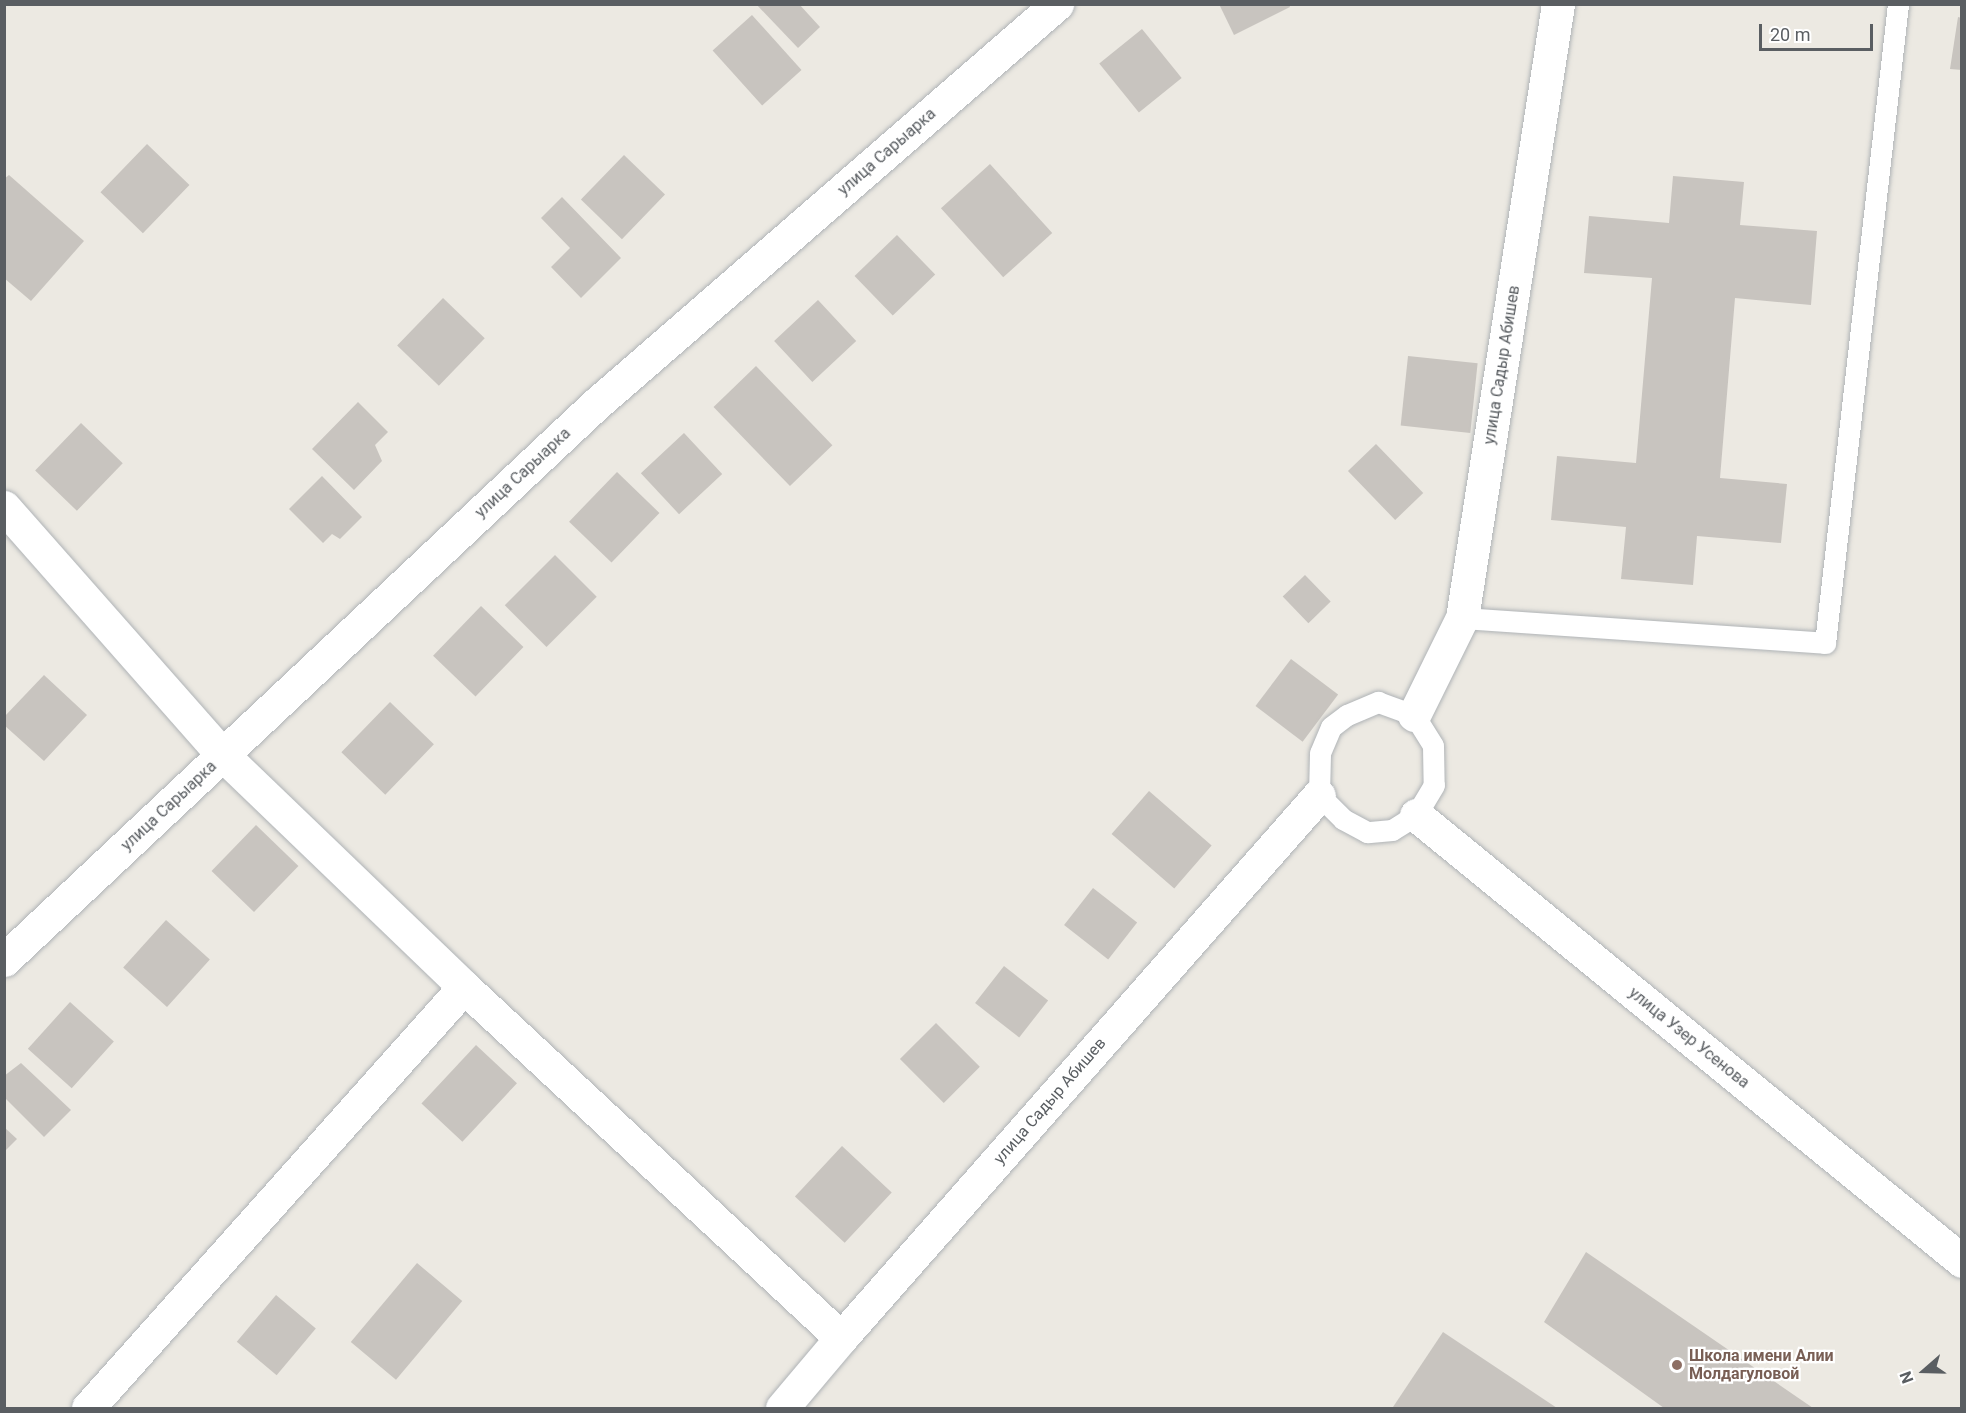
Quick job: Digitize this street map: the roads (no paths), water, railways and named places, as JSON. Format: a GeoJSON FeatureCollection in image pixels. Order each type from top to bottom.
{"type":"FeatureCollection","features":[{"type":"Feature","properties":{"kind":"street","name":"улица Сарыарка"},"geometry":{"type":"LineString","coordinates":[[4,960],[595,405],[1058,4]]}},
{"type":"Feature","properties":{"kind":"street","name":"улица Садыр Абишев"},"geometry":{"type":"LineString","coordinates":[[1414,715],[1462,618],[1558,4]]}},
{"type":"Feature","properties":{"kind":"street"},"geometry":{"type":"LineString","coordinates":[[4,507],[223,755],[464,987],[841,1338]]}},
{"type":"Feature","properties":{"kind":"street","name":"улица Садыр Абишев"},"geometry":{"type":"LineString","coordinates":[[782,1408],[1319,795]]}},
{"type":"Feature","properties":{"kind":"street","name":"улица Узер Усенова"},"geometry":{"type":"LineString","coordinates":[[1416,815],[1962,1261]]}},
{"type":"Feature","properties":{"kind":"street"},"geometry":{"type":"LineString","coordinates":[[88,1408],[464,987]]}},
{"type":"Feature","properties":{"kind":"lane"},"geometry":{"type":"LineString","coordinates":[[1462,618],[1825,643],[1898,4]]}},
{"type":"Feature","properties":{"kind":"lane"},"geometry":{"type":"LineString","coordinates":[[1378,702],[1414,715],[1434,746],[1434,785],[1416,815],[1392,830],[1367,832],[1343,819],[1319,795],[1320,753],[1331,727],[1347,715],[1378,702]]}},
{"type":"Feature","properties":{"kind":"place","name":"Школа имени Алии Молдагуловой"},"geometry":{"type":"Point","coordinates":[1677,1365]}}]}
